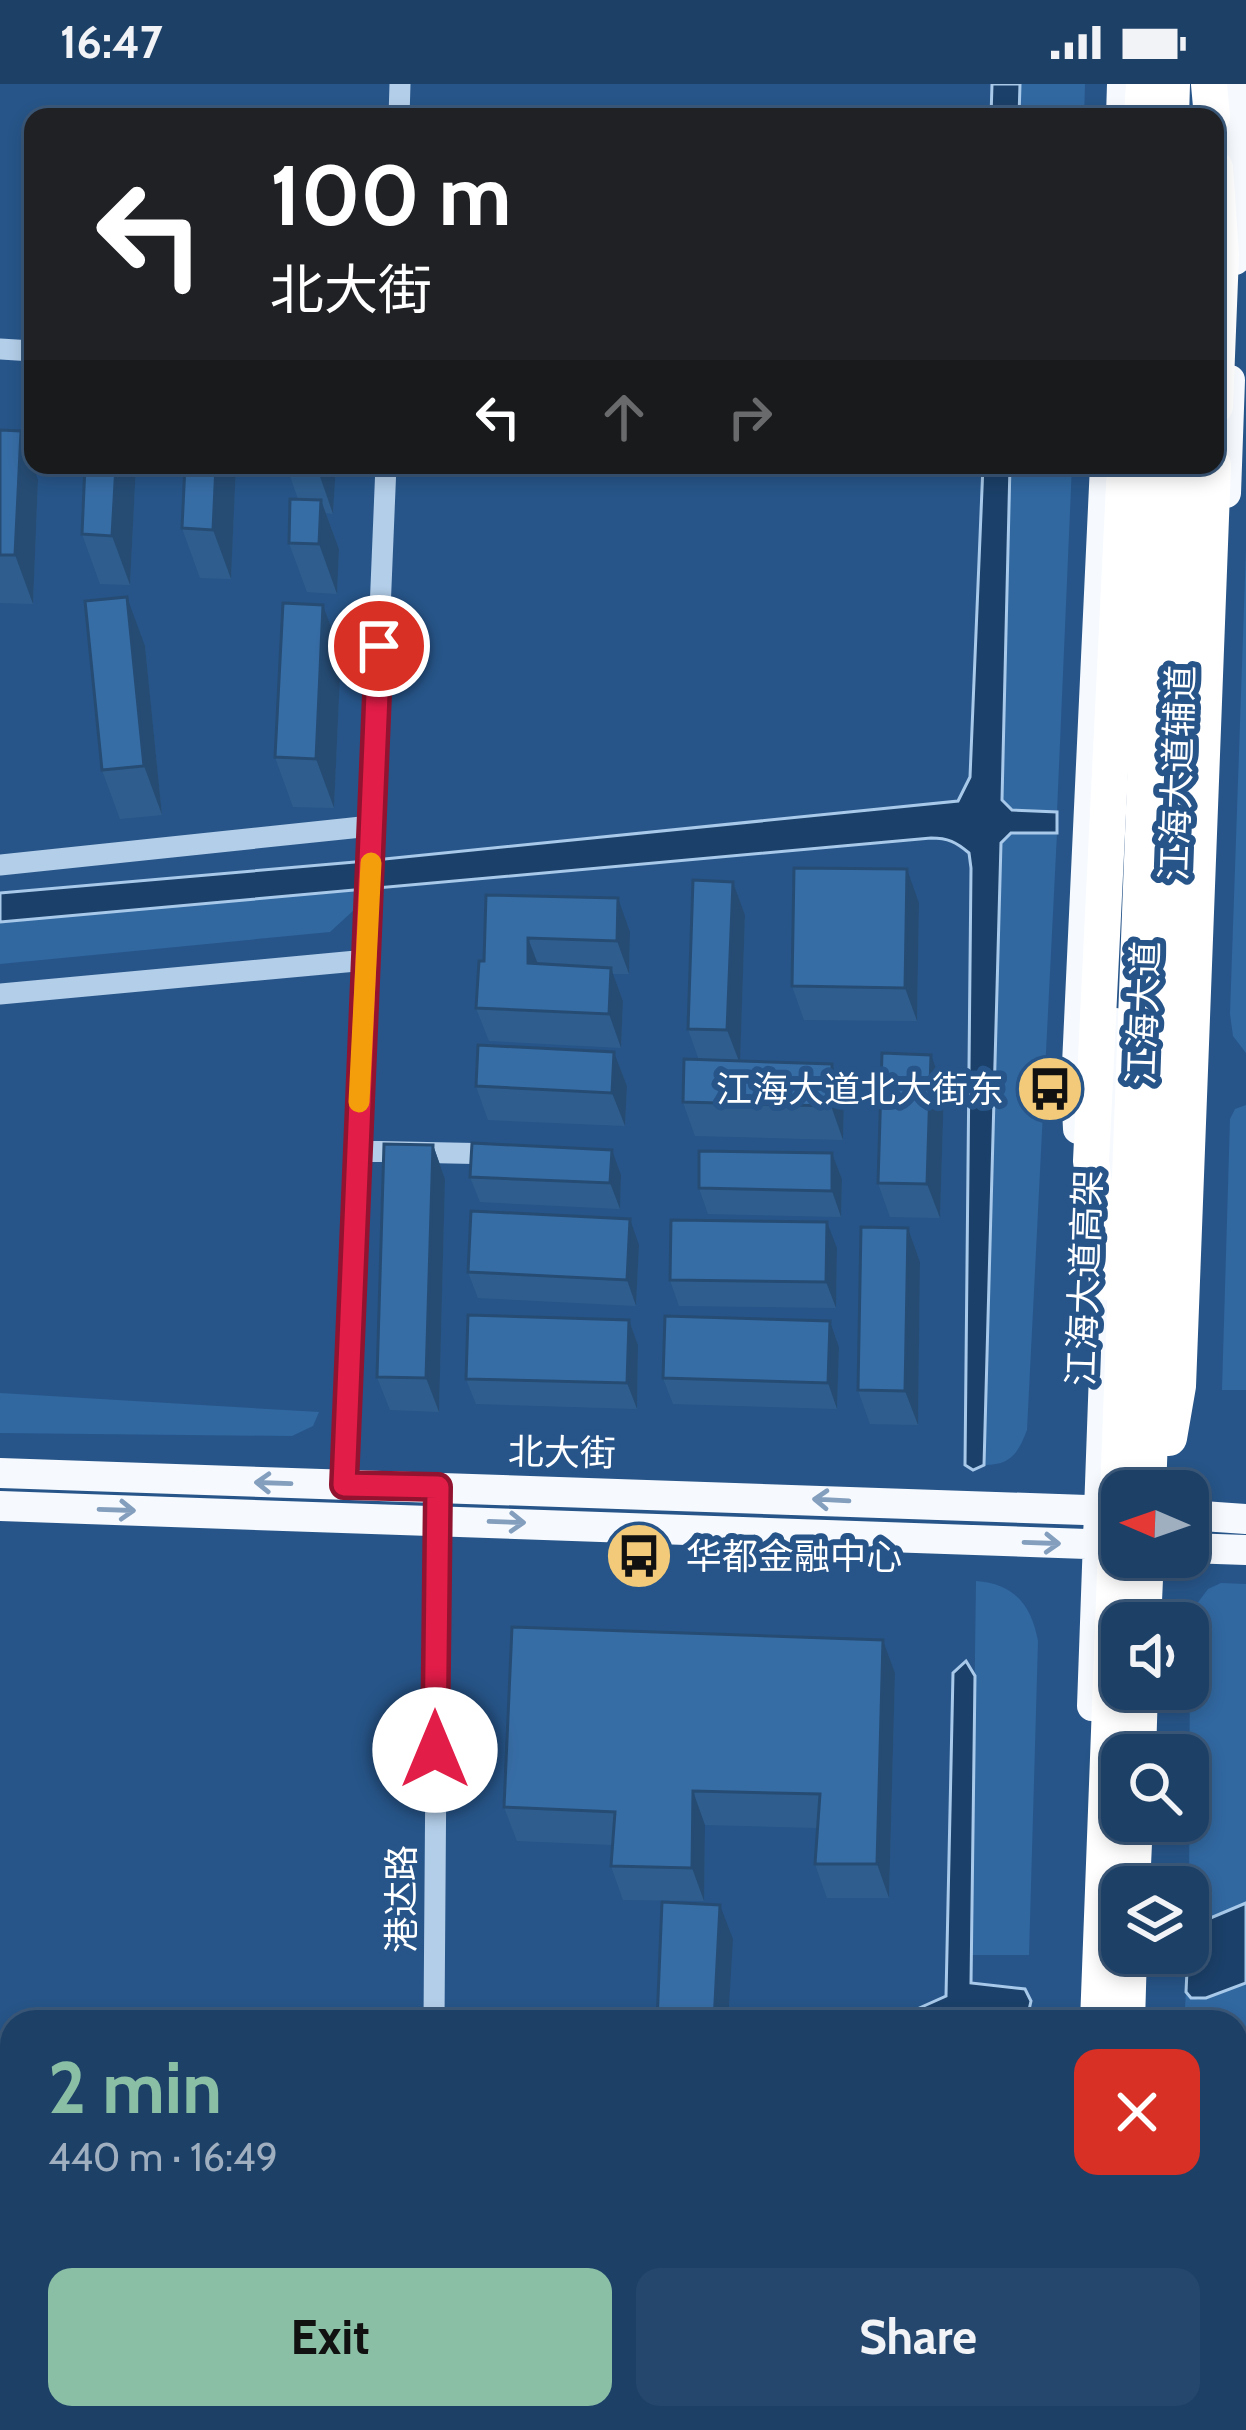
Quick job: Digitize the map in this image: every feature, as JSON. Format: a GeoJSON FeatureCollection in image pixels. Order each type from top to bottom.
{"type":"FeatureCollection","features":[{"type":"Feature","properties":{"kind":"highway"},"geometry":{"type":"LineString","coordinates":[[1108,1282],[1085,1161],[1124,474]]}},
{"type":"Feature","properties":{"kind":"highway","name":"江海大道高架"},"geometry":{"type":"LineString","coordinates":[[1098,2010],[1157,474]]}},
{"type":"Feature","properties":{"kind":"highway","name":"江海大道高架"},"geometry":{"type":"LineString","coordinates":[[1159,1470],[1186,474]]}},
{"type":"Feature","properties":{"kind":"highway"},"geometry":{"type":"LineString","coordinates":[[1161,1470],[1178,1386],[1213,474]]}},
{"type":"Feature","properties":{"kind":"highway"},"geometry":{"type":"LineString","coordinates":[[1127,2010],[1129,1974]]}},
{"type":"Feature","properties":{"kind":"main road","name":"江海大道辅道"},"geometry":{"type":"LineString","coordinates":[[1224,332],[1242,84]]}},
{"type":"Feature","properties":{"kind":"main road"},"geometry":{"type":"LineString","coordinates":[[1085,1161],[1076,1086],[1105,474]]}},
{"type":"Feature","properties":{"kind":"main road","name":"江海大道"},"geometry":{"type":"LineString","coordinates":[[1110,1470],[1108,1282],[1138,474]]}},
{"type":"Feature","properties":{"kind":"main road","name":"江海大道"},"geometry":{"type":"LineString","coordinates":[[1159,1470],[1202,474]]}},
{"type":"Feature","properties":{"kind":"main road","name":"江海大道辅道"},"geometry":{"type":"LineString","coordinates":[[1163,1470],[1193,1386],[1218,474]]}},
{"type":"Feature","properties":{"kind":"main road","name":"北大街"},"geometry":{"type":"LineString","coordinates":[[0,1473],[1101,1510]]}},
{"type":"Feature","properties":{"kind":"main road","name":"北大街"},"geometry":{"type":"LineString","coordinates":[[0,1506],[1101,1545]]}},
{"type":"Feature","properties":{"kind":"main road"},"geometry":{"type":"LineString","coordinates":[[1209,1517],[1246,1519]]}},
{"type":"Feature","properties":{"kind":"main road"},"geometry":{"type":"LineString","coordinates":[[1209,1549],[1246,1550]]}},
{"type":"Feature","properties":{"kind":"main road","name":"江海大道"},"geometry":{"type":"LineString","coordinates":[[1084,2010],[1108,1578]]}},
{"type":"Feature","properties":{"kind":"main road"},"geometry":{"type":"LineString","coordinates":[[1144,2010],[1145,1974]]}},
{"type":"Feature","properties":{"kind":"street"},"geometry":{"type":"LineString","coordinates":[[344,1485],[386,474]]}},
{"type":"Feature","properties":{"kind":"street"},"geometry":{"type":"LineString","coordinates":[[0,865],[371,826]]}},
{"type":"Feature","properties":{"kind":"street"},"geometry":{"type":"LineString","coordinates":[[0,994],[367,960]]}},
{"type":"Feature","properties":{"kind":"street"},"geometry":{"type":"LineString","coordinates":[[356,1151],[498,1154]]}},
{"type":"Feature","properties":{"kind":"street","name":"港达路"},"geometry":{"type":"LineString","coordinates":[[434,2010],[438,1487]]}},
{"type":"Feature","properties":{"kind":"shaded area"},"geometry":{"type":"Polygon","coordinates":[[[992,84],[1020,84],[1019,108],[991,108],[992,84]]]}},
{"type":"Feature","properties":{"kind":"shaded area"},"geometry":{"type":"Polygon","coordinates":[[[1020,84],[1085,84],[1084,108],[1019,108],[1020,84]]]}},
{"type":"Feature","properties":{"kind":"shaded area"},"geometry":{"type":"Polygon","coordinates":[[[983,474],[1010,474],[1002,800],[1012,810],[1057,812],[1057,833],[1011,833],[1001,843],[984,1465],[973,1470],[965,1465],[971,868],[969,853],[956,843],[931,838],[0,922],[0,893],[958,801],[970,777],[983,474]]]}},
{"type":"Feature","properties":{"kind":"shaded area"},"geometry":{"type":"Polygon","coordinates":[[[1010,474],[1072,474],[1057,812],[1012,810],[1002,800],[1010,474]]]}},
{"type":"Feature","properties":{"kind":"shaded area"},"geometry":{"type":"Polygon","coordinates":[[[1246,549],[1246,1053],[1233,1036],[1230,1014],[1246,549]]]}},
{"type":"Feature","properties":{"kind":"shaded area"},"geometry":{"type":"Polygon","coordinates":[[[1011,833],[1057,833],[1027,1430],[1012,1457],[984,1465],[1001,843],[1011,833]]]}},
{"type":"Feature","properties":{"kind":"shaded area"},"geometry":{"type":"Polygon","coordinates":[[[357,890],[355,909],[330,932],[0,964],[0,922],[357,890]]]}},
{"type":"Feature","properties":{"kind":"shaded area"},"geometry":{"type":"Polygon","coordinates":[[[1246,1105],[1246,1390],[1222,1390],[1230,1119],[1235,1109],[1246,1105]]]}},
{"type":"Feature","properties":{"kind":"shaded area"},"geometry":{"type":"Polygon","coordinates":[[[0,1393],[319,1412],[313,1426],[292,1436],[0,1433],[0,1393]]]}},
{"type":"Feature","properties":{"kind":"shaded area"},"geometry":{"type":"Polygon","coordinates":[[[976,1581],[1001,1586],[1019,1598],[1031,1616],[1038,1641],[1029,1955],[971,1955],[976,1581]]]}},
{"type":"Feature","properties":{"kind":"shaded area"},"geometry":{"type":"Polygon","coordinates":[[[1221,1583],[1246,1584],[1246,2010],[1185,2010],[1186,1992],[1198,2000],[1239,1984],[1239,1906],[1209,1919],[1209,1866],[1189,1866],[1189,1842],[1209,1842],[1209,1734],[1190,1734],[1190,1710],[1209,1710],[1209,1602],[1198,1602],[1208,1589],[1221,1583]]]}},
{"type":"Feature","properties":{"kind":"shaded area"},"geometry":{"type":"Polygon","coordinates":[[[966,1661],[975,1676],[971,1983],[1025,1989],[1031,2001],[1029,2010],[915,2010],[946,1996],[953,1673],[966,1661]]]}},
{"type":"Feature","properties":{"kind":"shaded area"},"geometry":{"type":"Polygon","coordinates":[[[1246,1903],[1246,1983],[1206,1998],[1191,1998],[1186,1992],[1187,1974],[1209,1974],[1209,1919],[1246,1903]]]}},
{"type":"Feature","properties":{"kind":"building"},"geometry":{"type":"Polygon","coordinates":[[[0,430],[21,431],[15,555],[0,555],[0,430]]]}},
{"type":"Feature","properties":{"kind":"building"},"geometry":{"type":"Polygon","coordinates":[[[85,474],[115,474],[112,536],[82,534],[85,474]]]}},
{"type":"Feature","properties":{"kind":"building"},"geometry":{"type":"Polygon","coordinates":[[[185,474],[216,474],[213,530],[182,528],[185,474]]]}},
{"type":"Feature","properties":{"kind":"building"},"geometry":{"type":"Polygon","coordinates":[[[290,499],[321,500],[319,544],[289,543],[290,499]]]}},
{"type":"Feature","properties":{"kind":"building"},"geometry":{"type":"Polygon","coordinates":[[[127,597],[144,766],[102,770],[85,601],[127,597]]]}},
{"type":"Feature","properties":{"kind":"building"},"geometry":{"type":"Polygon","coordinates":[[[283,603],[323,605],[316,759],[275,757],[283,603]]]}},
{"type":"Feature","properties":{"kind":"building"},"geometry":{"type":"Polygon","coordinates":[[[794,868],[907,869],[905,988],[792,986],[794,868]]]}},
{"type":"Feature","properties":{"kind":"building"},"geometry":{"type":"Polygon","coordinates":[[[693,880],[733,882],[727,1030],[688,1029],[693,880]]]}},
{"type":"Feature","properties":{"kind":"building"},"geometry":{"type":"Polygon","coordinates":[[[486,895],[618,898],[617,941],[528,938],[528,963],[611,968],[609,1014],[476,1008],[479,961],[484,961],[486,895]]]}},
{"type":"Feature","properties":{"kind":"building"},"geometry":{"type":"Polygon","coordinates":[[[478,1045],[614,1052],[612,1093],[476,1086],[478,1045]]]}},
{"type":"Feature","properties":{"kind":"building"},"geometry":{"type":"Polygon","coordinates":[[[882,1053],[931,1055],[927,1184],[878,1183],[882,1053]]]}},
{"type":"Feature","properties":{"kind":"building"},"geometry":{"type":"Polygon","coordinates":[[[684,1059],[832,1064],[831,1106],[683,1102],[684,1059]]]}},
{"type":"Feature","properties":{"kind":"building"},"geometry":{"type":"Polygon","coordinates":[[[472,1143],[612,1150],[610,1183],[470,1177],[472,1143]]]}},
{"type":"Feature","properties":{"kind":"building"},"geometry":{"type":"Polygon","coordinates":[[[384,1144],[433,1145],[426,1378],[377,1377],[384,1144]]]}},
{"type":"Feature","properties":{"kind":"building"},"geometry":{"type":"Polygon","coordinates":[[[699,1151],[832,1153],[832,1191],[699,1188],[699,1151]]]}},
{"type":"Feature","properties":{"kind":"building"},"geometry":{"type":"Polygon","coordinates":[[[471,1211],[630,1219],[627,1280],[468,1272],[471,1211]]]}},
{"type":"Feature","properties":{"kind":"building"},"geometry":{"type":"Polygon","coordinates":[[[671,1220],[827,1222],[826,1282],[670,1280],[671,1220]]]}},
{"type":"Feature","properties":{"kind":"building"},"geometry":{"type":"Polygon","coordinates":[[[861,1227],[908,1228],[905,1391],[858,1390],[861,1227]]]}},
{"type":"Feature","properties":{"kind":"building"},"geometry":{"type":"Polygon","coordinates":[[[468,1315],[629,1320],[627,1383],[466,1379],[468,1315]]]}},
{"type":"Feature","properties":{"kind":"building"},"geometry":{"type":"Polygon","coordinates":[[[665,1316],[830,1321],[828,1383],[663,1378],[665,1316]]]}},
{"type":"Feature","properties":{"kind":"building"},"geometry":{"type":"Polygon","coordinates":[[[512,1627],[883,1640],[877,1864],[815,1864],[820,1794],[693,1791],[692,1868],[611,1866],[615,1812],[504,1807],[512,1627]]]}},
{"type":"Feature","properties":{"kind":"building"},"geometry":{"type":"Polygon","coordinates":[[[662,1902],[720,1905],[715,2010],[658,2010],[662,1902]]]}},
{"type":"Feature","properties":{"kind":"slow traffic"},"geometry":{"type":"LineString","coordinates":[[359,1102],[371,863]]}},
{"type":"Feature","properties":{"kind":"place","name":"江海大道北大街东"},"geometry":{"type":"Point","coordinates":[1050,1089]}},
{"type":"Feature","properties":{"kind":"place","name":"华都金融中心"},"geometry":{"type":"Point","coordinates":[639,1556]}},
{"type":"Feature","properties":{"kind":"route"},"geometry":{"type":"LineString","coordinates":[[379,646],[344,1485],[438,1487],[435,1750]]}}]}
